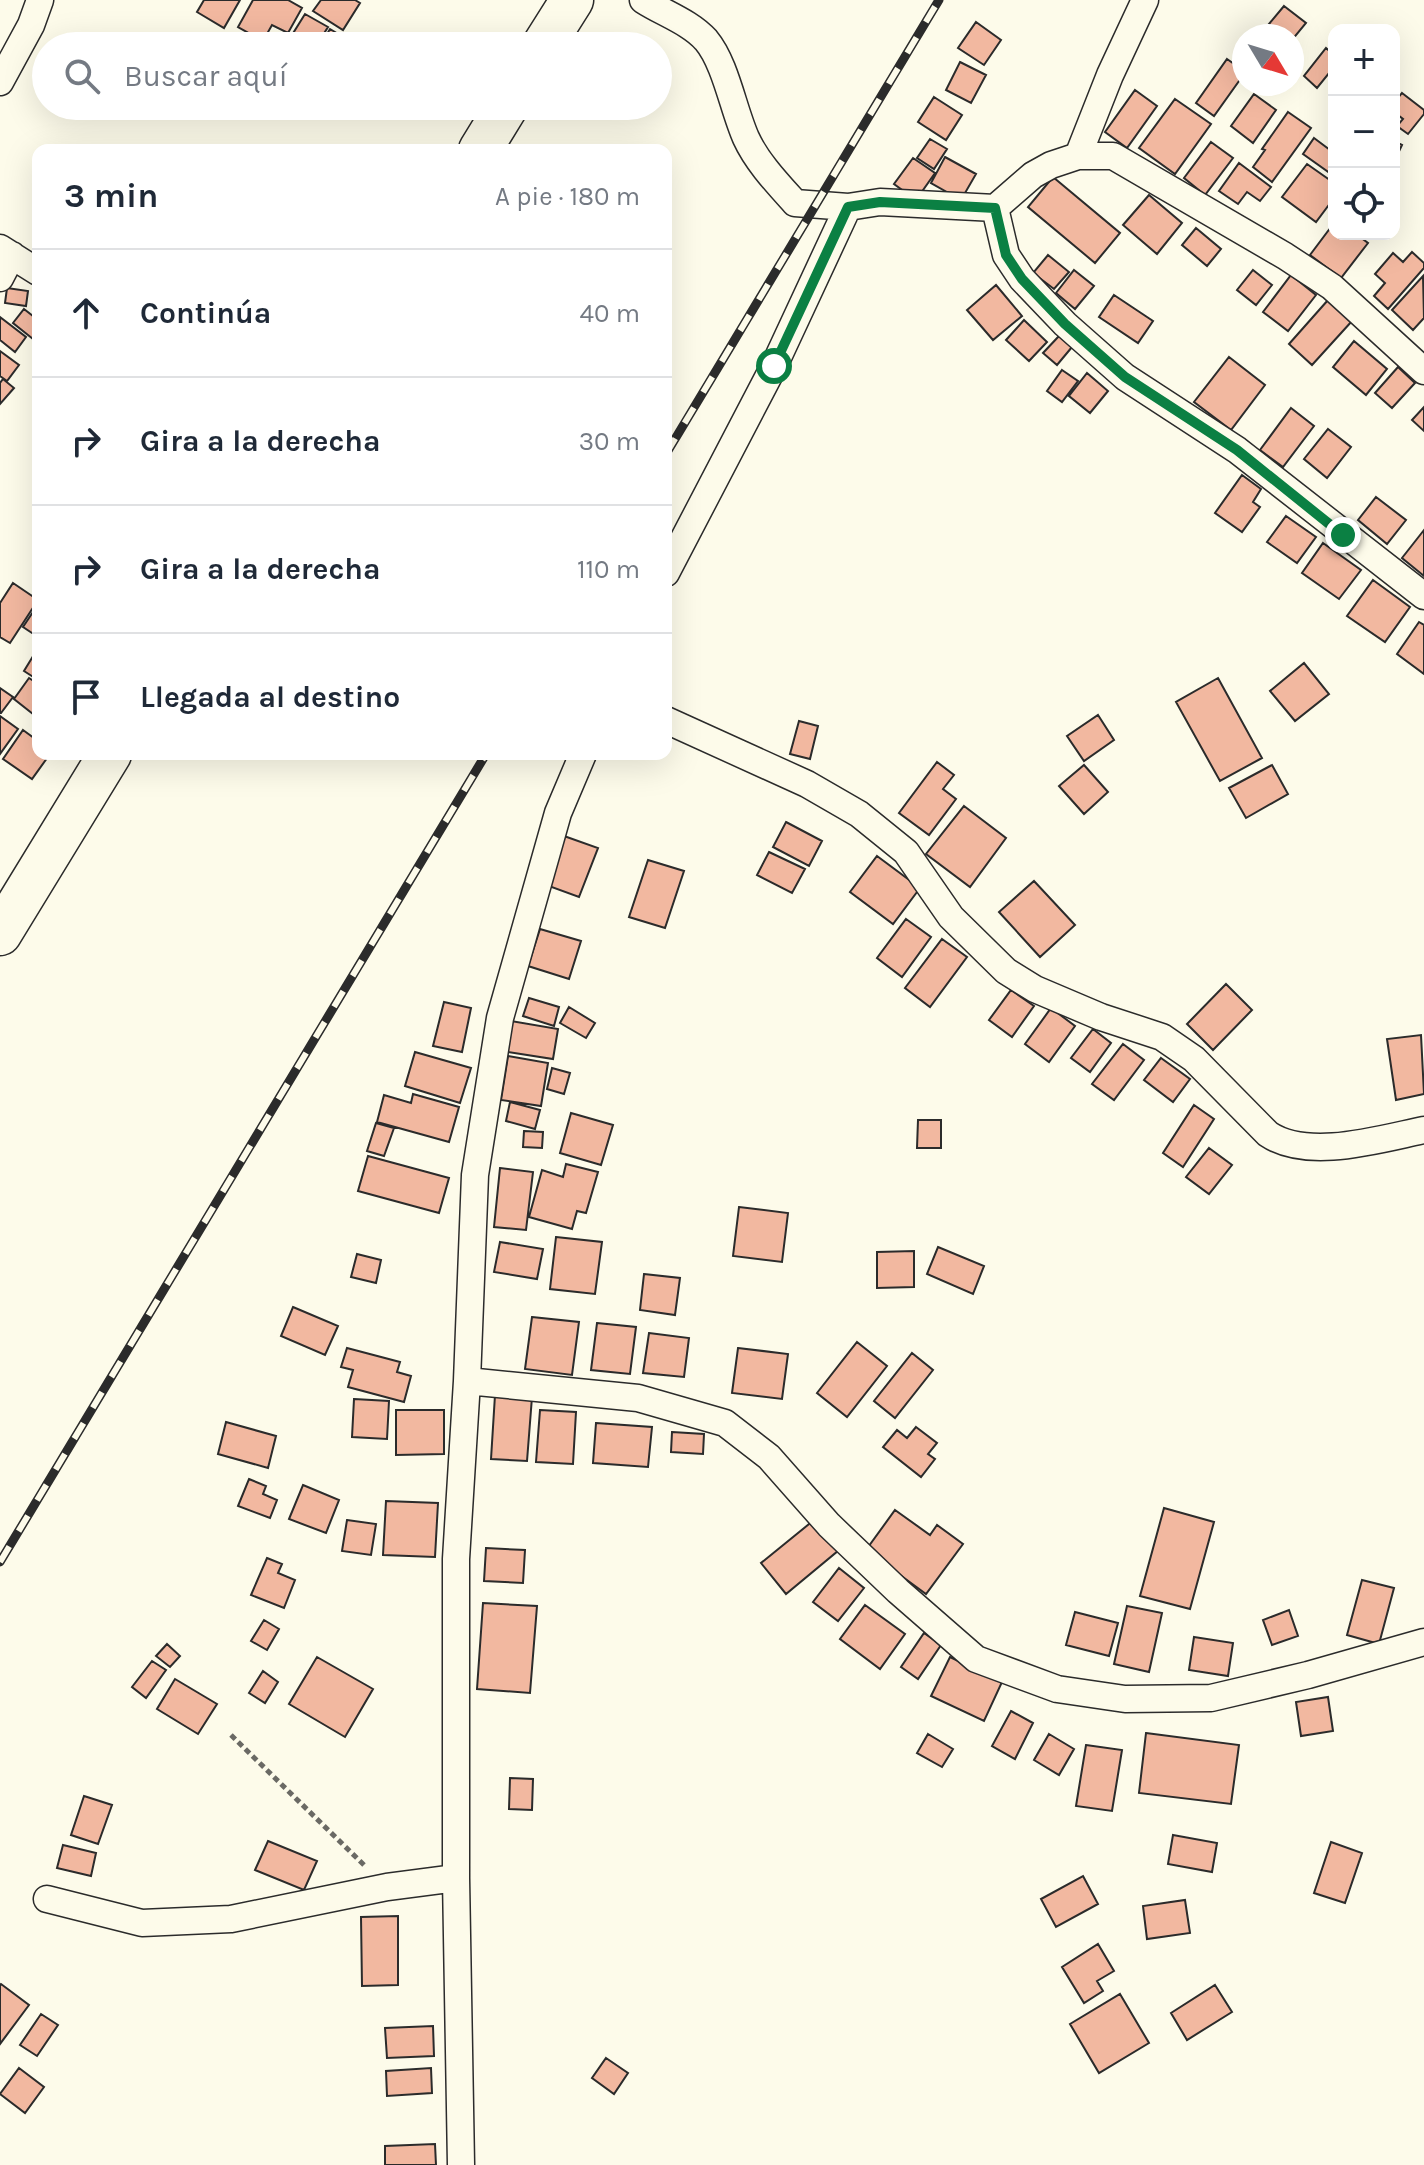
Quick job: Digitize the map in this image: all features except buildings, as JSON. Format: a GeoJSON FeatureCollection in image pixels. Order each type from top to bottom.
{"type":"FeatureCollection","features":[{"type":"Feature","properties":{"kind":"main road"},"geometry":{"type":"LineString","coordinates":[[552,32],[572,0]]}},
{"type":"Feature","properties":{"kind":"main road"},"geometry":{"type":"LineString","coordinates":[[484,144],[498,120]]}},
{"type":"Feature","properties":{"kind":"main road"},"geometry":{"type":"LineString","coordinates":[[0,934],[106,760]]}},
{"type":"Feature","properties":{"kind":"street"},"geometry":{"type":"LineString","coordinates":[[0,82],[31,25],[40,0]]}},
{"type":"Feature","properties":{"kind":"street"},"geometry":{"type":"LineString","coordinates":[[643,0],[689,27],[706,41],[719,65],[747,139],[760,162],[795,203],[848,207],[880,202],[995,208],[1033,175],[1051,165],[1078,156],[1113,156],[1285,256],[1332,287],[1424,371]]}},
{"type":"Feature","properties":{"kind":"street"},"geometry":{"type":"LineString","coordinates":[[1078,156],[1110,75],[1145,0]]}},
{"type":"Feature","properties":{"kind":"street"},"geometry":{"type":"LineString","coordinates":[[672,562],[774,366],[848,207]]}},
{"type":"Feature","properties":{"kind":"street"},"geometry":{"type":"LineString","coordinates":[[995,208],[1006,255],[1022,279],[1065,324],[1125,377],[1237,450],[1424,596]]}},
{"type":"Feature","properties":{"kind":"street"},"geometry":{"type":"LineString","coordinates":[[4,261],[32,270]]}},
{"type":"Feature","properties":{"kind":"street"},"geometry":{"type":"LineString","coordinates":[[672,723],[807,784],[859,814],[906,852],[951,917],[1006,971],[1035,989],[1101,1017],[1162,1037],[1194,1059],[1278,1141],[1332,1147],[1424,1130]]}},
{"type":"Feature","properties":{"kind":"street"},"geometry":{"type":"LineString","coordinates":[[461,2165],[456,1878],[456,1559],[475,1175],[500,1018],[558,813],[580,760]]}},
{"type":"Feature","properties":{"kind":"street"},"geometry":{"type":"LineString","coordinates":[[467,1381],[638,1398],[725,1423],[769,1457],[829,1525],[976,1659],[1057,1689],[1125,1699],[1211,1698],[1308,1675],[1424,1642]]}},
{"type":"Feature","properties":{"kind":"street"},"geometry":{"type":"LineString","coordinates":[[47,1899],[142,1923],[231,1919],[387,1887],[456,1878]]}},
{"type":"Feature","properties":{"kind":"path"},"geometry":{"type":"LineString","coordinates":[[231,1735],[387,1887]]}},
{"type":"Feature","properties":{"kind":"railway"},"geometry":{"type":"LineString","coordinates":[[672,444],[939,0]]}},
{"type":"Feature","properties":{"kind":"railway"},"geometry":{"type":"LineString","coordinates":[[0,1562],[482,760]]}},
{"type":"Feature","properties":{"kind":"route"},"geometry":{"type":"LineString","coordinates":[[774,366],[848,207],[880,202],[995,208],[1006,255],[1038,298],[1065,324],[1125,377],[1237,450],[1343,535]]}}]}
